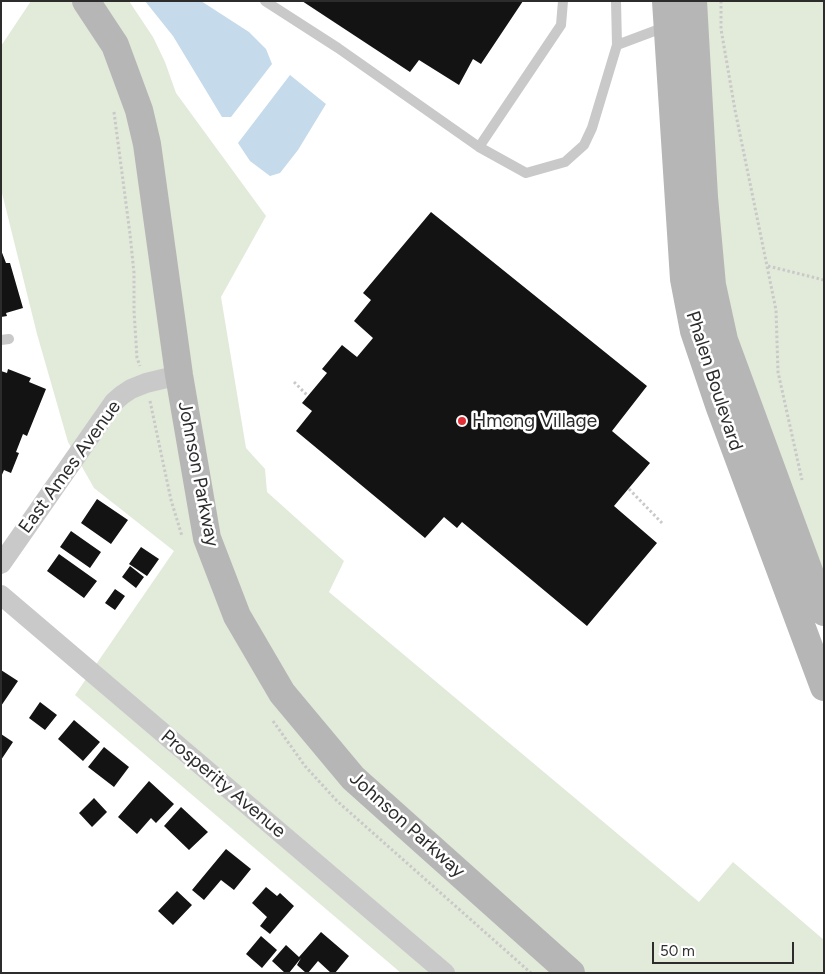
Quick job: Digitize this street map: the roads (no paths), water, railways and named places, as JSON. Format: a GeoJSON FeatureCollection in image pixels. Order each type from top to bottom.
{"type":"FeatureCollection","features":[{"type":"Feature","properties":{"kind":"main road","name":"Johnson Parkway"},"geometry":{"type":"LineString","coordinates":[[86,1],[115,45],[139,110],[147,144],[179,375],[207,538],[237,616],[282,693],[353,778],[571,973]]}},
{"type":"Feature","properties":{"kind":"main road","name":"Phalen Boulevard"},"geometry":{"type":"LineString","coordinates":[[680,17],[704,197],[712,285],[724,340],[824,612]]}},
{"type":"Feature","properties":{"kind":"main road","name":"Phalen Boulevard"},"geometry":{"type":"LineString","coordinates":[[680,17],[684,279],[694,331],[719,405],[824,687]]}},
{"type":"Feature","properties":{"kind":"street","name":"East Ames Avenue"},"geometry":{"type":"LineString","coordinates":[[1,564],[118,398],[131,389],[146,383],[179,375]]}},
{"type":"Feature","properties":{"kind":"street","name":"Prosperity Avenue"},"geometry":{"type":"LineString","coordinates":[[1,595],[445,973]]}},
{"type":"Feature","properties":{"kind":"lane"},"geometry":{"type":"LineString","coordinates":[[265,1],[338,48],[479,147],[526,173],[565,162],[584,145],[592,128],[617,45],[616,1]]}},
{"type":"Feature","properties":{"kind":"lane"},"geometry":{"type":"LineString","coordinates":[[479,147],[561,25],[563,1]]}},
{"type":"Feature","properties":{"kind":"lane"},"geometry":{"type":"LineString","coordinates":[[617,45],[680,17]]}},
{"type":"Feature","properties":{"kind":"water"},"geometry":{"type":"Polygon","coordinates":[[[145,1],[201,1],[249,32],[266,49],[272,64],[231,117],[222,117],[173,36],[145,1]]]}},
{"type":"Feature","properties":{"kind":"water"},"geometry":{"type":"Polygon","coordinates":[[[290,75],[326,104],[298,150],[280,173],[270,176],[250,161],[238,143],[290,75]]]}},
{"type":"Feature","properties":{"kind":"place","name":"Hmong Village"},"geometry":{"type":"Point","coordinates":[462,421]}}]}
